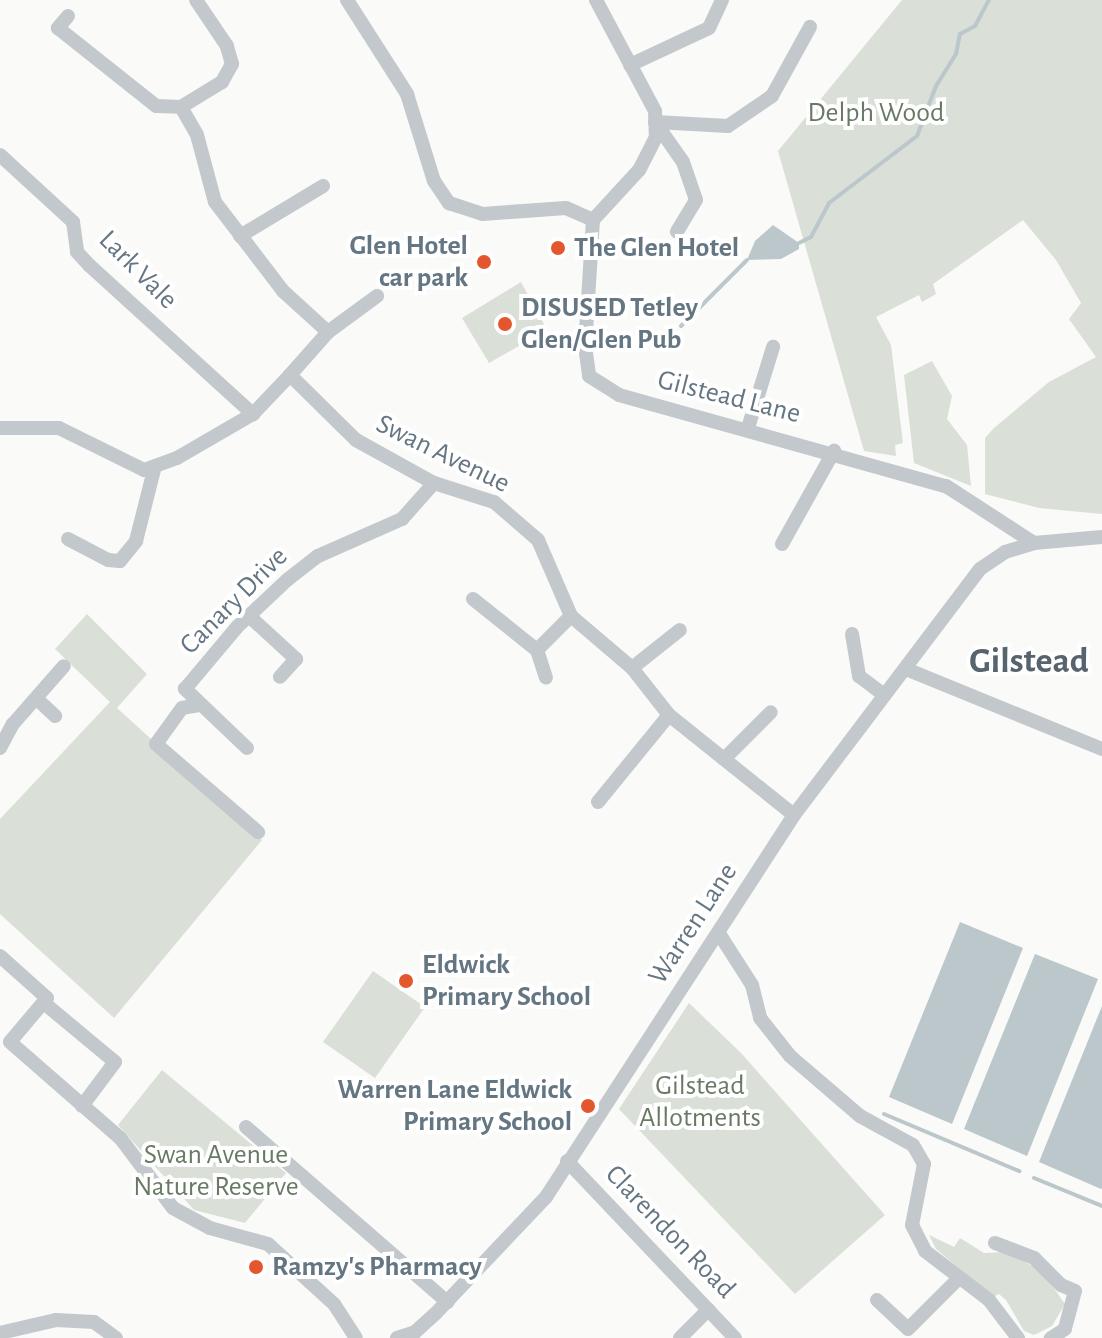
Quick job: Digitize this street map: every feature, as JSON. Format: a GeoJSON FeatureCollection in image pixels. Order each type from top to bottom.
{"type":"FeatureCollection","features":[{"type":"Feature","properties":{"kind":"street"},"geometry":{"type":"LineString","coordinates":[[68,16],[58,28],[156,106],[181,107],[222,82],[232,64],[227,46],[196,0]]}},
{"type":"Feature","properties":{"kind":"street"},"geometry":{"type":"LineString","coordinates":[[347,0],[407,94],[434,181],[449,203],[482,214],[566,208],[593,220],[639,170],[655,130]]}},
{"type":"Feature","properties":{"kind":"street"},"geometry":{"type":"LineString","coordinates":[[596,0],[630,65],[655,130],[683,162],[696,200],[677,232]]}},
{"type":"Feature","properties":{"kind":"street"},"geometry":{"type":"LineString","coordinates":[[630,65],[709,28],[722,0]]}},
{"type":"Feature","properties":{"kind":"street"},"geometry":{"type":"LineString","coordinates":[[655,130],[728,126],[772,96],[810,27]]}},
{"type":"Feature","properties":{"kind":"street"},"geometry":{"type":"LineString","coordinates":[[181,107],[197,135],[215,202],[283,291],[328,332]]}},
{"type":"Feature","properties":{"kind":"street","name":"Lark Vale"},"geometry":{"type":"LineString","coordinates":[[0,155],[73,222],[77,252],[89,265],[253,414]]}},
{"type":"Feature","properties":{"kind":"street"},"geometry":{"type":"LineString","coordinates":[[240,236],[323,186]]}},
{"type":"Feature","properties":{"kind":"street","name":"Gilstead Lane"},"geometry":{"type":"LineString","coordinates":[[593,220],[585,346],[589,376],[619,395],[834,451],[946,486],[1034,543]]}},
{"type":"Feature","properties":{"kind":"street"},"geometry":{"type":"LineString","coordinates":[[0,410],[4,426],[59,428],[144,470],[253,414],[328,332],[377,296]]}},
{"type":"Feature","properties":{"kind":"street"},"geometry":{"type":"LineString","coordinates":[[748,428],[773,347]]}},
{"type":"Feature","properties":{"kind":"street","name":"Swan Avenue"},"geometry":{"type":"LineString","coordinates":[[290,375],[356,440],[434,483],[494,502],[538,540],[571,616],[632,668],[669,715],[794,815]]}},
{"type":"Feature","properties":{"kind":"street"},"geometry":{"type":"LineString","coordinates":[[782,544],[834,451]]}},
{"type":"Feature","properties":{"kind":"street"},"geometry":{"type":"LineString","coordinates":[[68,539],[108,560],[120,561],[136,541],[155,466]]}},
{"type":"Feature","properties":{"kind":"street","name":"Canary Drive"},"geometry":{"type":"LineString","coordinates":[[199,705],[185,689],[249,616],[318,556],[402,519],[434,483]]}},
{"type":"Feature","properties":{"kind":"street"},"geometry":{"type":"LineString","coordinates":[[1034,543],[1102,537]]}},
{"type":"Feature","properties":{"kind":"street","name":"Warren Lane"},"geometry":{"type":"LineString","coordinates":[[397,1338],[415,1332],[447,1302],[546,1197],[567,1161],[720,935],[794,815],[883,694],[906,669],[980,569],[1005,552],[1034,543]]}},
{"type":"Feature","properties":{"kind":"street"},"geometry":{"type":"LineString","coordinates":[[473,599],[537,650],[546,678]]}},
{"type":"Feature","properties":{"kind":"street"},"geometry":{"type":"LineString","coordinates":[[249,616],[296,659],[280,677]]}},
{"type":"Feature","properties":{"kind":"street"},"geometry":{"type":"LineString","coordinates":[[537,650],[571,616]]}},
{"type":"Feature","properties":{"kind":"street"},"geometry":{"type":"LineString","coordinates":[[632,668],[680,630]]}},
{"type":"Feature","properties":{"kind":"street"},"geometry":{"type":"LineString","coordinates":[[852,634],[859,676],[883,694]]}},
{"type":"Feature","properties":{"kind":"street"},"geometry":{"type":"LineString","coordinates":[[0,748],[64,666]]}},
{"type":"Feature","properties":{"kind":"street"},"geometry":{"type":"LineString","coordinates":[[906,669],[1102,749]]}},
{"type":"Feature","properties":{"kind":"street"},"geometry":{"type":"LineString","coordinates":[[37,699],[55,716]]}},
{"type":"Feature","properties":{"kind":"street"},"geometry":{"type":"LineString","coordinates":[[247,748],[199,705],[182,708],[156,744],[258,832]]}},
{"type":"Feature","properties":{"kind":"street"},"geometry":{"type":"LineString","coordinates":[[724,759],[771,712]]}},
{"type":"Feature","properties":{"kind":"street"},"geometry":{"type":"LineString","coordinates":[[598,802],[669,715]]}},
{"type":"Feature","properties":{"kind":"street"},"geometry":{"type":"LineString","coordinates":[[720,935],[752,985],[760,1018],[790,1056],[860,1116],[913,1145],[924,1164],[912,1225],[925,1251],[989,1300],[1018,1338]]}},
{"type":"Feature","properties":{"kind":"street"},"geometry":{"type":"LineString","coordinates":[[0,956],[47,998],[10,1042],[121,1139],[178,1212],[210,1228],[268,1244],[334,1304],[356,1338]]}},
{"type":"Feature","properties":{"kind":"street"},"geometry":{"type":"LineString","coordinates":[[44,1003],[115,1062],[82,1106]]}},
{"type":"Feature","properties":{"kind":"street"},"geometry":{"type":"LineString","coordinates":[[246,1127],[447,1302]]}},
{"type":"Feature","properties":{"kind":"street","name":"Clarendon Road"},"geometry":{"type":"LineString","coordinates":[[567,1161],[735,1338]]}},
{"type":"Feature","properties":{"kind":"street"},"geometry":{"type":"LineString","coordinates":[[995,1243],[1034,1258],[1061,1285],[1075,1291],[1065,1329],[1051,1338]]}},
{"type":"Feature","properties":{"kind":"street"},"geometry":{"type":"LineString","coordinates":[[877,1300],[908,1329],[959,1278]]}},
{"type":"Feature","properties":{"kind":"street"},"geometry":{"type":"LineString","coordinates":[[680,1338],[708,1310]]}},
{"type":"Feature","properties":{"kind":"street"},"geometry":{"type":"LineString","coordinates":[[1,1330],[56,1320],[94,1322],[116,1338]]}},
{"type":"Feature","properties":{"kind":"green space","name":"Delph Wood"},"geometry":{"type":"Polygon","coordinates":[[[902,0],[1102,0],[1102,514],[1039,508],[985,494],[985,438],[1049,382],[1096,357],[1069,319],[1081,303],[1056,260],[1023,220],[933,284],[936,294],[922,302],[919,295],[876,317],[891,345],[903,443],[895,445],[896,456],[864,451],[778,151],[902,0]]]}},
{"type":"Feature","properties":{"kind":"green space","name":"DISUSED Tetley Glen/Glen Pub"},"geometry":{"type":"Polygon","coordinates":[[[521,282],[547,330],[489,363],[462,318],[521,282]]]}},
{"type":"Feature","properties":{"kind":"green space"},"geometry":{"type":"Polygon","coordinates":[[[932,361],[952,396],[947,419],[967,445],[971,486],[914,463],[904,375],[932,361]]]}},
{"type":"Feature","properties":{"kind":"green space"},"geometry":{"type":"Polygon","coordinates":[[[87,614],[147,674],[117,708],[262,840],[114,1018],[0,914],[0,819],[110,702],[55,649],[87,614]]]}},
{"type":"Feature","properties":{"kind":"green space"},"geometry":{"type":"Polygon","coordinates":[[[373,971],[425,1007],[375,1078],[323,1042],[373,971]]]}},
{"type":"Feature","properties":{"kind":"green space","name":"Gilstead Allotments"},"geometry":{"type":"Polygon","coordinates":[[[689,1003],[741,1053],[885,1215],[795,1294],[619,1109],[689,1003]]]}},
{"type":"Feature","properties":{"kind":"green space","name":"Swan Avenue Nature Reserve"},"geometry":{"type":"Polygon","coordinates":[[[162,1070],[286,1173],[245,1223],[194,1210],[118,1125],[162,1070]]]}},
{"type":"Feature","properties":{"kind":"green space"},"geometry":{"type":"Polygon","coordinates":[[[929,1235],[954,1247],[960,1238],[984,1253],[1006,1252],[1042,1271],[1065,1304],[1052,1326],[1034,1335],[1024,1331],[1006,1300],[999,1294],[993,1297],[936,1249],[929,1235]]]}},
{"type":"Feature","properties":{"kind":"shaded area"},"geometry":{"type":"Polygon","coordinates":[[[773,225],[799,243],[799,249],[781,259],[747,260],[755,241],[773,225]]]}},
{"type":"Feature","properties":{"kind":"shaded area"},"geometry":{"type":"Polygon","coordinates":[[[960,922],[1023,948],[952,1124],[889,1097],[960,922]]]}},
{"type":"Feature","properties":{"kind":"shaded area"},"geometry":{"type":"Polygon","coordinates":[[[1035,954],[1098,979],[1027,1156],[964,1129],[1035,954]]]}},
{"type":"Feature","properties":{"kind":"shaded area"},"geometry":{"type":"Polygon","coordinates":[[[1102,1006],[1102,1188],[1101,1189],[1039,1162],[1102,1006]]]}},
{"type":"Feature","properties":{"kind":"waterway"},"geometry":{"type":"LineString","coordinates":[[799,243],[811,237],[829,203],[917,136],[936,86],[956,54],[960,34],[975,26],[989,0]]}},
{"type":"Feature","properties":{"kind":"waterway"},"geometry":{"type":"LineString","coordinates":[[681,326],[747,260]]}},
{"type":"Feature","properties":{"kind":"waterway"},"geometry":{"type":"LineString","coordinates":[[884,1114],[1019,1171]]}},
{"type":"Feature","properties":{"kind":"waterway"},"geometry":{"type":"LineString","coordinates":[[1034,1178],[1102,1206]]}},
{"type":"Feature","properties":{"kind":"place","name":"The Glen Hotel"},"geometry":{"type":"Point","coordinates":[558,248]}},
{"type":"Feature","properties":{"kind":"place","name":"Glen Hotel car park"},"geometry":{"type":"Point","coordinates":[484,262]}},
{"type":"Feature","properties":{"kind":"place","name":"DISUSED Tetley Glen/Glen Pub"},"geometry":{"type":"Point","coordinates":[505,324]}},
{"type":"Feature","properties":{"kind":"place","name":"Eldwick Primary School"},"geometry":{"type":"Point","coordinates":[406,981]}},
{"type":"Feature","properties":{"kind":"place","name":"Warren Lane Eldwick Primary School"},"geometry":{"type":"Point","coordinates":[588,1106]}},
{"type":"Feature","properties":{"kind":"place","name":"Ramzy's Pharmacy"},"geometry":{"type":"Point","coordinates":[256,1267]}},
{"type":"Feature","properties":{"kind":"district","name":"Gilstead"},"geometry":{"type":"Point","coordinates":[1029,662]}}]}
